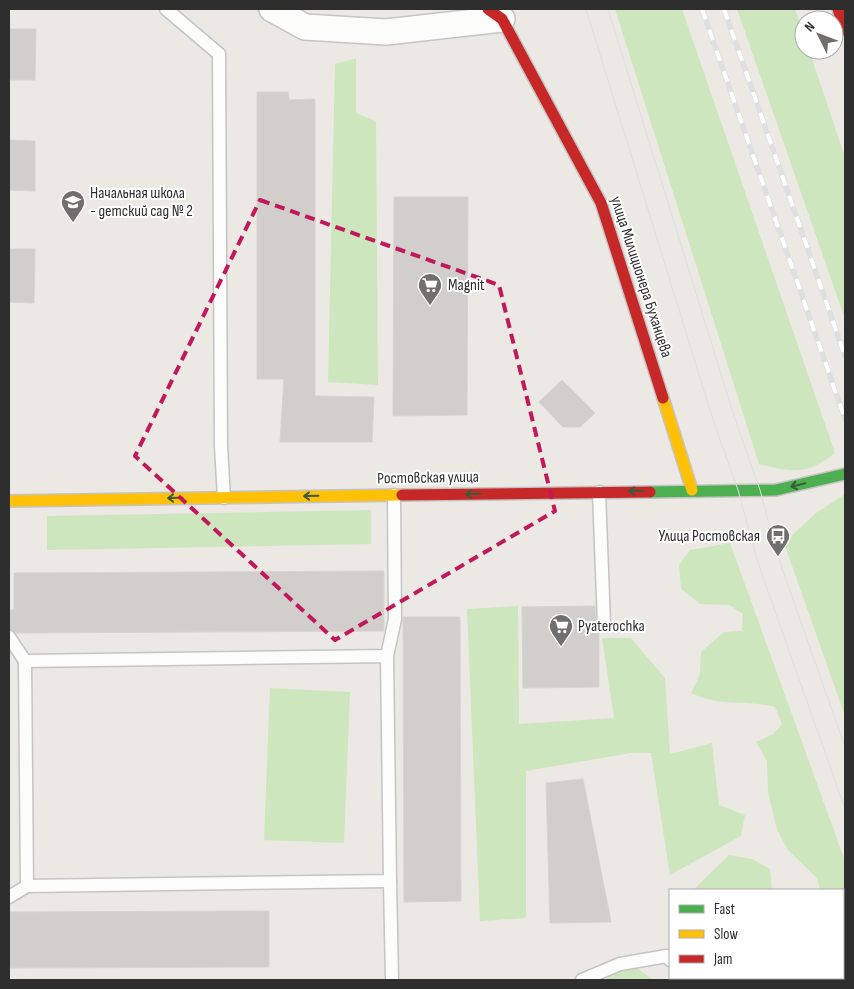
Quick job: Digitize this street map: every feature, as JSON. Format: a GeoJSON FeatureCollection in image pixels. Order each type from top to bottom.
{"type":"FeatureCollection","features":[{"type":"Feature","properties":{"kind":"main road"},"geometry":{"type":"LineString","coordinates":[[838,9],[845,30]]}},
{"type":"Feature","properties":{"kind":"main road","name":"улица Милиционера Буханцева"},"geometry":{"type":"LineString","coordinates":[[495,14],[601,203],[692,490]]}},
{"type":"Feature","properties":{"kind":"main road","name":"Ростовская улица"},"geometry":{"type":"LineString","coordinates":[[9,501],[776,490],[845,474]]}},
{"type":"Feature","properties":{"kind":"street"},"geometry":{"type":"LineString","coordinates":[[272,9],[305,27],[386,32],[495,14]]}},
{"type":"Feature","properties":{"kind":"lane"},"geometry":{"type":"LineString","coordinates":[[166,9],[219,54],[221,446],[224,498]]}},
{"type":"Feature","properties":{"kind":"lane"},"geometry":{"type":"LineString","coordinates":[[598,492],[604,624]]}},
{"type":"Feature","properties":{"kind":"lane"},"geometry":{"type":"LineString","coordinates":[[392,980],[387,656],[395,619],[394,495]]}},
{"type":"Feature","properties":{"kind":"lane"},"geometry":{"type":"LineString","coordinates":[[9,637],[25,661],[28,886]]}},
{"type":"Feature","properties":{"kind":"lane"},"geometry":{"type":"LineString","coordinates":[[25,661],[387,656]]}},
{"type":"Feature","properties":{"kind":"lane"},"geometry":{"type":"LineString","coordinates":[[9,896],[28,886],[390,881]]}},
{"type":"Feature","properties":{"kind":"lane"},"geometry":{"type":"LineString","coordinates":[[582,980],[620,964],[667,956],[669,959]]}},
{"type":"Feature","properties":{"kind":"highlighted area"},"geometry":{"type":"Polygon","coordinates":[[[260,200],[499,285],[555,511],[335,640],[135,456],[260,200]]]}},
{"type":"Feature","properties":{"kind":"green space"},"geometry":{"type":"Polygon","coordinates":[[[615,9],[682,9],[835,453],[816,466],[807,469],[790,470],[759,464],[615,9]]]}},
{"type":"Feature","properties":{"kind":"green space"},"geometry":{"type":"Polygon","coordinates":[[[737,9],[795,9],[794,60],[812,60],[845,157],[845,319],[737,9]]]}},
{"type":"Feature","properties":{"kind":"green space"},"geometry":{"type":"Polygon","coordinates":[[[356,58],[356,113],[376,121],[378,385],[328,382],[335,64],[356,58]]]}},
{"type":"Feature","properties":{"kind":"green space"},"geometry":{"type":"Polygon","coordinates":[[[845,494],[845,716],[784,543],[816,513],[845,494]]]}},
{"type":"Feature","properties":{"kind":"green space"},"geometry":{"type":"Polygon","coordinates":[[[371,510],[371,544],[47,550],[47,516],[371,510]]]}},
{"type":"Feature","properties":{"kind":"green space"},"geometry":{"type":"Polygon","coordinates":[[[730,543],[845,861],[845,935],[844,889],[820,889],[817,878],[788,850],[777,830],[768,792],[767,761],[756,742],[773,734],[782,724],[775,707],[723,702],[703,698],[691,693],[700,674],[701,652],[724,632],[742,631],[743,614],[729,605],[700,604],[681,589],[679,565],[690,550],[730,543]]]}},
{"type":"Feature","properties":{"kind":"green space"},"geometry":{"type":"Polygon","coordinates":[[[518,606],[519,724],[614,718],[602,638],[631,638],[665,678],[670,754],[712,743],[719,805],[745,815],[741,836],[670,875],[651,753],[631,753],[526,771],[526,918],[480,921],[467,609],[518,606]]]}},
{"type":"Feature","properties":{"kind":"green space"},"geometry":{"type":"Polygon","coordinates":[[[270,688],[350,692],[344,843],[264,840],[270,688]]]}},
{"type":"Feature","properties":{"kind":"green space"},"geometry":{"type":"Polygon","coordinates":[[[729,855],[752,859],[770,869],[772,889],[694,889],[729,855]]]}},
{"type":"Feature","properties":{"kind":"green space"},"geometry":{"type":"Polygon","coordinates":[[[636,967],[653,980],[605,980],[618,972],[636,967]]]}},
{"type":"Feature","properties":{"kind":"green space"},"geometry":{"type":"Polygon","coordinates":[[[800,979],[801,980],[718,980],[800,979]]]}},
{"type":"Feature","properties":{"kind":"building"},"geometry":{"type":"Polygon","coordinates":[[[9,29],[36,29],[35,80],[9,80],[9,29]]]}},
{"type":"Feature","properties":{"kind":"building"},"geometry":{"type":"Polygon","coordinates":[[[257,92],[288,92],[289,100],[315,99],[315,396],[374,397],[372,442],[280,442],[284,379],[257,379],[257,92]]]}},
{"type":"Feature","properties":{"kind":"building"},"geometry":{"type":"Polygon","coordinates":[[[9,140],[35,141],[35,191],[9,190],[9,140]]]}},
{"type":"Feature","properties":{"kind":"building","name":"Magnit"},"geometry":{"type":"Polygon","coordinates":[[[394,197],[468,197],[467,415],[393,416],[394,197]]]}},
{"type":"Feature","properties":{"kind":"building"},"geometry":{"type":"Polygon","coordinates":[[[9,249],[35,249],[34,303],[9,302],[9,249]]]}},
{"type":"Feature","properties":{"kind":"building"},"geometry":{"type":"Polygon","coordinates":[[[562,380],[595,413],[580,427],[563,427],[539,402],[562,380]]]}},
{"type":"Feature","properties":{"kind":"building"},"geometry":{"type":"Polygon","coordinates":[[[384,571],[384,631],[16,633],[9,629],[9,610],[14,610],[14,573],[384,571]]]}},
{"type":"Feature","properties":{"kind":"building","name":"Pyaterochka"},"geometry":{"type":"Polygon","coordinates":[[[595,606],[596,624],[599,630],[599,687],[523,688],[522,607],[595,606]]]}},
{"type":"Feature","properties":{"kind":"building"},"geometry":{"type":"Polygon","coordinates":[[[403,617],[460,617],[461,901],[404,902],[403,617]]]}},
{"type":"Feature","properties":{"kind":"building"},"geometry":{"type":"Polygon","coordinates":[[[583,779],[611,922],[550,923],[546,783],[583,779]]]}},
{"type":"Feature","properties":{"kind":"building"},"geometry":{"type":"Polygon","coordinates":[[[269,911],[269,967],[9,968],[9,912],[269,911]]]}},
{"type":"Feature","properties":{"kind":"tram line"},"geometry":{"type":"LineString","coordinates":[[586,9],[714,423],[738,490],[758,563],[845,809]]}},
{"type":"Feature","properties":{"kind":"tram line"},"geometry":{"type":"LineString","coordinates":[[608,9],[734,416],[760,490],[778,557],[845,747]]}},
{"type":"Feature","properties":{"kind":"railway"},"geometry":{"type":"LineString","coordinates":[[702,9],[845,419]]}},
{"type":"Feature","properties":{"kind":"railway"},"geometry":{"type":"LineString","coordinates":[[724,9],[845,356]]}},
{"type":"Feature","properties":{"kind":"traffic: fast"},"geometry":{"type":"LineString","coordinates":[[650,492],[776,490],[845,474]]}},
{"type":"Feature","properties":{"kind":"traffic: slow"},"geometry":{"type":"LineString","coordinates":[[663,398],[692,490]]}},
{"type":"Feature","properties":{"kind":"traffic: slow"},"geometry":{"type":"LineString","coordinates":[[9,501],[402,495]]}},
{"type":"Feature","properties":{"kind":"traffic: jam"},"geometry":{"type":"LineString","coordinates":[[488,9],[502,19],[601,203],[663,398]]}},
{"type":"Feature","properties":{"kind":"traffic: jam"},"geometry":{"type":"LineString","coordinates":[[838,9],[845,30]]}},
{"type":"Feature","properties":{"kind":"traffic: jam"},"geometry":{"type":"LineString","coordinates":[[402,495],[650,492]]}},
{"type":"Feature","properties":{"kind":"place","name":"Начальная школа - детский сад № 2"},"geometry":{"type":"Point","coordinates":[73,223]}},
{"type":"Feature","properties":{"kind":"place","name":"Magnit"},"geometry":{"type":"Point","coordinates":[430,306]}},
{"type":"Feature","properties":{"kind":"place","name":"Улица Ростовская"},"geometry":{"type":"Point","coordinates":[778,557]}},
{"type":"Feature","properties":{"kind":"place","name":"Pyaterochka"},"geometry":{"type":"Point","coordinates":[561,647]}}]}
